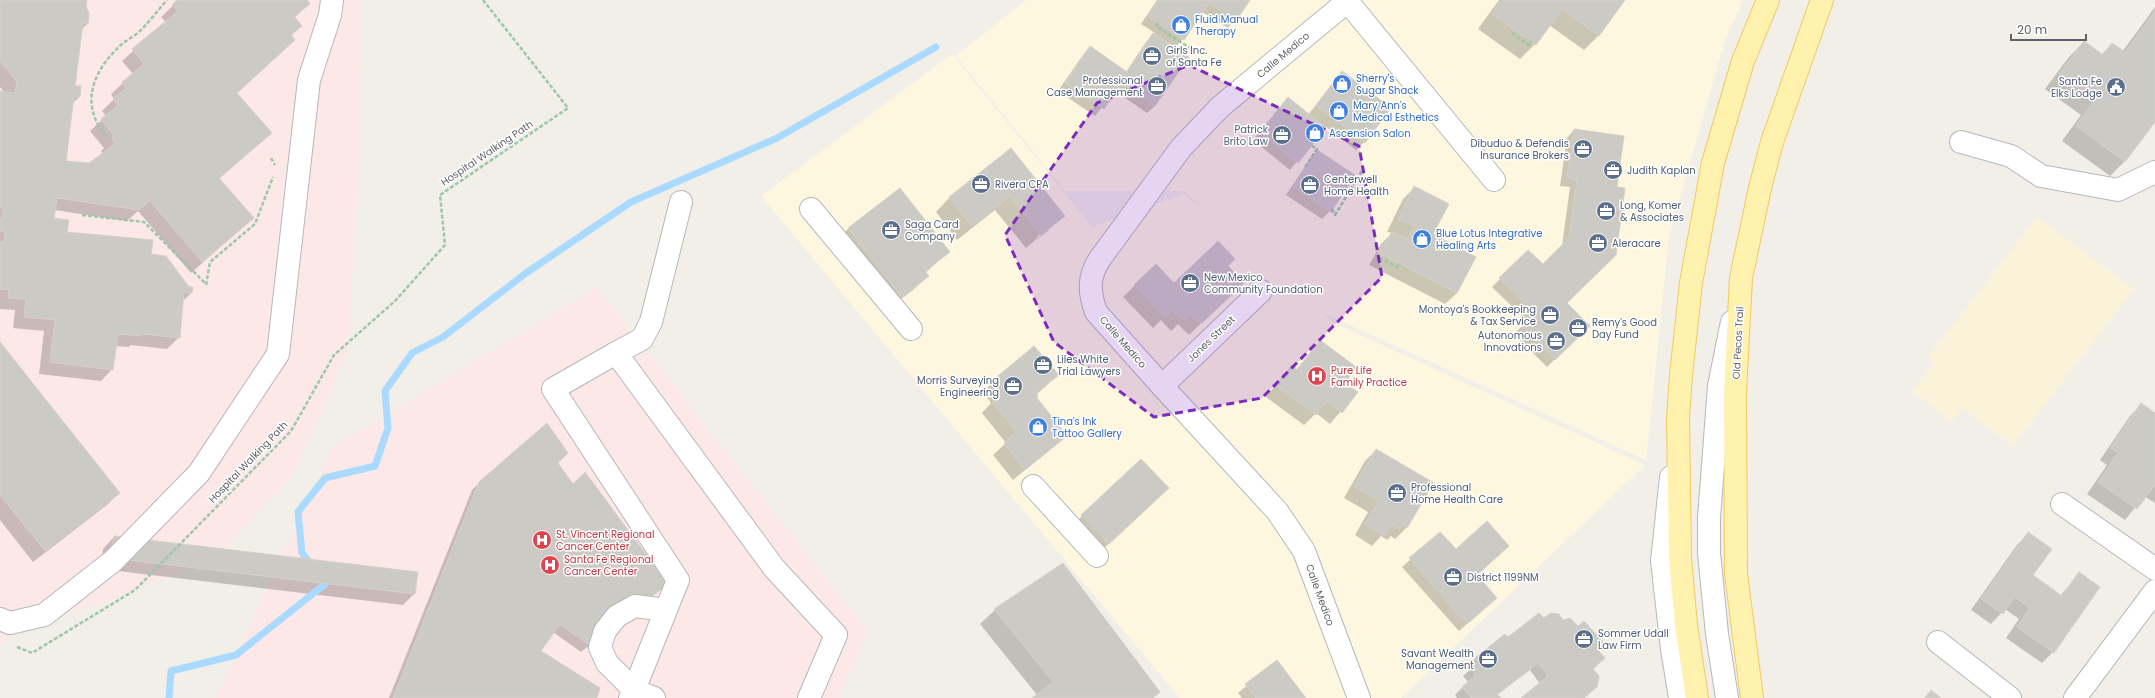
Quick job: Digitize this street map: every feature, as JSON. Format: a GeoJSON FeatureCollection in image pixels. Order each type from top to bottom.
{"type":"FeatureCollection","features":[{"type":"Feature","properties":{"kind":"main road"},"geometry":{"type":"LineString","coordinates":[[1697,698],[1686,625],[1680,558],[1678,418],[1692,283],[1713,163],[1743,61],[1768,0]]}},
{"type":"Feature","properties":{"kind":"main road","name":"Old Pecos Trail"},"geometry":{"type":"LineString","coordinates":[[1752,698],[1736,574],[1735,392],[1741,278],[1760,188],[1772,142],[1822,0]]}},
{"type":"Feature","properties":{"kind":"street"},"geometry":{"type":"LineString","coordinates":[[0,619],[10,623],[44,615],[113,561],[199,473],[278,354],[309,80],[330,15],[332,0]]}},
{"type":"Feature","properties":{"kind":"street"},"geometry":{"type":"LineString","coordinates":[[1348,1],[1494,180]]}},
{"type":"Feature","properties":{"kind":"street","name":"Calle Medico"},"geometry":{"type":"LineString","coordinates":[[1348,1],[1220,108],[1181,148],[1092,271],[1091,294],[1096,312],[1277,511],[1291,530],[1304,551],[1359,698]]}},
{"type":"Feature","properties":{"kind":"street"},"geometry":{"type":"LineString","coordinates":[[1961,142],[2011,156],[2041,176],[2118,190],[2155,172]]}},
{"type":"Feature","properties":{"kind":"street"},"geometry":{"type":"LineString","coordinates":[[632,694],[678,580],[553,389],[642,339],[651,322],[681,202]]}},
{"type":"Feature","properties":{"kind":"street"},"geometry":{"type":"LineString","coordinates":[[811,209],[911,329]]}},
{"type":"Feature","properties":{"kind":"street"},"geometry":{"type":"LineString","coordinates":[[1727,698],[1717,634],[1709,560],[1709,518],[1719,386],[1741,278]]}},
{"type":"Feature","properties":{"kind":"street","name":"Jones Street"},"geometry":{"type":"LineString","coordinates":[[1162,386],[1261,291]]}},
{"type":"Feature","properties":{"kind":"street"},"geometry":{"type":"LineString","coordinates":[[616,353],[774,568],[836,635],[809,698]]}},
{"type":"Feature","properties":{"kind":"street"},"geometry":{"type":"LineString","coordinates":[[1678,418],[1662,561],[1672,649],[1680,698]]}},
{"type":"Feature","properties":{"kind":"street"},"geometry":{"type":"LineString","coordinates":[[1033,486],[1097,556]]}},
{"type":"Feature","properties":{"kind":"street"},"geometry":{"type":"LineString","coordinates":[[2062,504],[2155,569]]}},
{"type":"Feature","properties":{"kind":"street"},"geometry":{"type":"LineString","coordinates":[[2075,698],[2148,615],[2155,591]]}},
{"type":"Feature","properties":{"kind":"street"},"geometry":{"type":"LineString","coordinates":[[654,698],[632,694],[607,663],[600,647],[605,631],[617,616],[635,606],[666,610]]}},
{"type":"Feature","properties":{"kind":"street"},"geometry":{"type":"LineString","coordinates":[[1938,642],[2010,698]]}},
{"type":"Feature","properties":{"kind":"path"},"geometry":{"type":"LineString","coordinates":[[106,136],[98,126],[90,105],[96,78],[109,57],[140,31],[167,0]]}},
{"type":"Feature","properties":{"kind":"path","name":"Hospital Walking Path"},"geometry":{"type":"LineString","coordinates":[[13,645],[32,653],[135,590],[291,431],[334,356],[395,301],[445,245],[440,195],[568,108],[483,0]]}},
{"type":"Feature","properties":{"kind":"path"},"geometry":{"type":"LineString","coordinates":[[1158,23],[1156,26],[1193,50]]}},
{"type":"Feature","properties":{"kind":"path"},"geometry":{"type":"LineString","coordinates":[[1512,33],[1529,45],[1530,41]]}},
{"type":"Feature","properties":{"kind":"path"},"geometry":{"type":"LineString","coordinates":[[1304,167],[1317,149],[1312,146]]}},
{"type":"Feature","properties":{"kind":"path"},"geometry":{"type":"LineString","coordinates":[[271,158],[276,167]]}},
{"type":"Feature","properties":{"kind":"path"},"geometry":{"type":"LineString","coordinates":[[1332,209],[1335,214],[1363,169]]}},
{"type":"Feature","properties":{"kind":"path"},"geometry":{"type":"LineString","coordinates":[[82,215],[144,222],[206,285],[210,262],[255,224],[274,174]]}},
{"type":"Feature","properties":{"kind":"path"},"geometry":{"type":"LineString","coordinates":[[1379,258],[1398,267],[1400,264]]}},
{"type":"Feature","properties":{"kind":"highlighted area"},"geometry":{"type":"Polygon","coordinates":[[[1189,65],[1359,146],[1382,277],[1262,398],[1154,417],[1054,342],[1005,235],[1097,103],[1189,65]]]}},
{"type":"Feature","properties":{"kind":"shaded area"},"geometry":{"type":"Polygon","coordinates":[[[0,0],[362,0],[359,157],[348,352],[292,476],[218,555],[109,601],[17,629],[0,647],[0,0]]]}},
{"type":"Feature","properties":{"kind":"shaded area"},"geometry":{"type":"Polygon","coordinates":[[[1026,0],[1743,0],[1724,43],[1669,237],[1646,460],[1321,312],[1336,324],[1645,465],[1401,698],[1180,698],[761,196],[952,54],[1092,227],[1184,194],[1210,215],[1185,191],[1065,191],[956,56],[1026,0]]]}},
{"type":"Feature","properties":{"kind":"shaded area","name":"St. Vincent Regional Cancer Center"},"geometry":{"type":"Polygon","coordinates":[[[597,288],[868,632],[839,698],[216,698],[332,448],[597,288]]]}},
{"type":"Feature","properties":{"kind":"sand"},"geometry":{"type":"Polygon","coordinates":[[[2037,217],[2134,289],[2013,446],[1962,408],[1951,422],[1912,391],[1935,362],[1928,357],[2037,217]]]}},
{"type":"Feature","properties":{"kind":"building"},"geometry":{"type":"Polygon","coordinates":[[[0,0],[87,0],[86,7],[89,13],[88,24],[83,23],[75,86],[81,86],[80,97],[74,96],[66,161],[89,163],[115,144],[112,138],[114,136],[101,119],[118,106],[113,99],[126,88],[122,82],[144,64],[132,49],[178,11],[172,5],[177,0],[307,0],[310,4],[294,16],[302,26],[291,35],[295,40],[237,93],[272,133],[219,178],[254,218],[202,262],[150,201],[139,210],[57,198],[54,218],[69,220],[67,232],[153,240],[151,254],[166,256],[189,287],[193,287],[192,293],[184,292],[180,338],[141,334],[141,336],[118,334],[113,370],[50,362],[55,320],[24,317],[26,299],[8,298],[9,290],[0,289],[0,242],[4,242],[5,231],[0,231],[0,218],[2,218],[3,210],[0,207],[0,91],[15,93],[17,82],[0,61],[0,0]]]}},
{"type":"Feature","properties":{"kind":"building"},"geometry":{"type":"Polygon","coordinates":[[[1159,0],[1250,0],[1236,21],[1209,3],[1184,40],[1148,16],[1159,0]]]}},
{"type":"Feature","properties":{"kind":"building"},"geometry":{"type":"Polygon","coordinates":[[[1502,0],[1625,0],[1599,36],[1562,9],[1536,45],[1492,14],[1502,0]]]}},
{"type":"Feature","properties":{"kind":"building","name":"Santa Fe Elks Lodge"},"geometry":{"type":"Polygon","coordinates":[[[2155,11],[2155,122],[2125,162],[2076,126],[2095,100],[2059,74],[2084,41],[2103,55],[2112,43],[2125,52],[2155,11]]]}},
{"type":"Feature","properties":{"kind":"building"},"geometry":{"type":"Polygon","coordinates":[[[1153,33],[1189,57],[1155,106],[1122,83],[1104,109],[1065,83],[1090,46],[1127,72],[1153,33]]]}},
{"type":"Feature","properties":{"kind":"building"},"geometry":{"type":"Polygon","coordinates":[[[1342,71],[1391,108],[1365,143],[1316,105],[1342,71]]]}},
{"type":"Feature","properties":{"kind":"building"},"geometry":{"type":"Polygon","coordinates":[[[1288,97],[1326,128],[1298,163],[1260,132],[1288,97]]]}},
{"type":"Feature","properties":{"kind":"building"},"geometry":{"type":"Polygon","coordinates":[[[1574,129],[1624,136],[1617,187],[1625,188],[1616,255],[1567,303],[1590,326],[1555,360],[1521,325],[1534,312],[1499,278],[1528,250],[1543,264],[1569,238],[1577,180],[1567,178],[1574,129]]]}},
{"type":"Feature","properties":{"kind":"building"},"geometry":{"type":"Polygon","coordinates":[[[1011,148],[1065,216],[1041,235],[1010,196],[972,226],[949,197],[1011,148]]]}},
{"type":"Feature","properties":{"kind":"building"},"geometry":{"type":"Polygon","coordinates":[[[1317,150],[1355,175],[1331,212],[1293,187],[1317,150]]]}},
{"type":"Feature","properties":{"kind":"building"},"geometry":{"type":"Polygon","coordinates":[[[1414,186],[1449,204],[1433,234],[1476,257],[1457,293],[1379,253],[1392,232],[1407,239],[1411,232],[1414,225],[1398,220],[1414,186]]]}},
{"type":"Feature","properties":{"kind":"building"},"geometry":{"type":"Polygon","coordinates":[[[900,188],[950,252],[925,271],[929,276],[902,297],[848,228],[900,188]]]}},
{"type":"Feature","properties":{"kind":"building","name":"New Mexico Community Foundation"},"geometry":{"type":"Polygon","coordinates":[[[1218,241],[1235,259],[1228,266],[1244,283],[1201,324],[1190,314],[1183,320],[1173,310],[1165,317],[1134,285],[1156,264],[1174,283],[1218,241]]]}},
{"type":"Feature","properties":{"kind":"building","name":"Pure Life Family Practice"},"geometry":{"type":"Polygon","coordinates":[[[1320,340],[1356,367],[1345,383],[1358,392],[1342,413],[1326,401],[1316,415],[1277,386],[1292,365],[1297,370],[1320,340]]]}},
{"type":"Feature","properties":{"kind":"building"},"geometry":{"type":"Polygon","coordinates":[[[0,342],[120,493],[45,551],[0,495],[0,342]]]}},
{"type":"Feature","properties":{"kind":"building"},"geometry":{"type":"Polygon","coordinates":[[[1034,346],[1059,375],[1038,391],[1037,398],[1067,436],[1025,470],[1004,443],[1017,432],[992,401],[1003,392],[993,380],[1034,346]]]}},
{"type":"Feature","properties":{"kind":"building"},"geometry":{"type":"Polygon","coordinates":[[[2141,403],[2155,413],[2155,485],[2137,509],[2098,482],[2118,453],[2110,448],[2141,403]]]}},
{"type":"Feature","properties":{"kind":"building","name":"Santa Fe Regional Cancer Center"},"geometry":{"type":"Polygon","coordinates":[[[547,423],[568,453],[558,463],[573,484],[585,472],[668,584],[589,645],[560,624],[541,651],[600,688],[597,698],[393,698],[479,482],[547,423]]]}},
{"type":"Feature","properties":{"kind":"building","name":"Professional Home Health Care"},"geometry":{"type":"Polygon","coordinates":[[[1376,449],[1434,483],[1407,528],[1402,525],[1399,529],[1391,524],[1384,535],[1365,524],[1379,501],[1354,486],[1376,449]]]}},
{"type":"Feature","properties":{"kind":"building"},"geometry":{"type":"Polygon","coordinates":[[[1141,459],[1169,488],[1109,544],[1081,515],[1141,459]]]}},
{"type":"Feature","properties":{"kind":"building"},"geometry":{"type":"Polygon","coordinates":[[[1487,521],[1509,546],[1477,575],[1497,598],[1467,624],[1409,558],[1440,532],[1456,549],[1487,521]]]}},
{"type":"Feature","properties":{"kind":"building"},"geometry":{"type":"Polygon","coordinates":[[[2028,532],[2052,549],[2033,575],[2062,596],[2079,572],[2100,587],[2054,653],[2017,627],[2030,608],[2015,597],[2003,614],[1981,599],[2028,532]]]}},
{"type":"Feature","properties":{"kind":"building"},"geometry":{"type":"Polygon","coordinates":[[[114,536],[418,572],[415,594],[111,558],[114,536]]]}},
{"type":"Feature","properties":{"kind":"building"},"geometry":{"type":"Polygon","coordinates":[[[1063,563],[1160,692],[1153,698],[1032,698],[1053,682],[994,609],[1063,563]]]}},
{"type":"Feature","properties":{"kind":"building"},"geometry":{"type":"Polygon","coordinates":[[[1539,613],[1544,618],[1551,613],[1559,614],[1563,620],[1570,618],[1578,626],[1584,621],[1604,643],[1597,649],[1605,658],[1593,669],[1599,676],[1597,687],[1583,698],[1521,698],[1548,676],[1538,663],[1497,694],[1501,698],[1471,698],[1462,687],[1476,675],[1471,668],[1478,662],[1475,658],[1505,634],[1508,637],[1539,613]]]}},
{"type":"Feature","properties":{"kind":"building"},"geometry":{"type":"Polygon","coordinates":[[[1277,660],[1306,698],[1256,698],[1245,684],[1277,660]]]}},
{"type":"Feature","properties":{"kind":"building"},"geometry":{"type":"Polygon","coordinates":[[[1931,690],[1941,698],[1925,698],[1931,690]]]}},
{"type":"Feature","properties":{"kind":"waterway"},"geometry":{"type":"LineString","coordinates":[[312,566],[302,553],[298,512],[325,478],[375,466],[388,428],[385,391],[412,353],[443,337],[526,273],[631,202],[777,138],[936,47]]}},
{"type":"Feature","properties":{"kind":"waterway"},"geometry":{"type":"LineString","coordinates":[[169,698],[171,671],[236,655],[325,584],[319,576]]}},
{"type":"Feature","properties":{"kind":"place","name":"Fluid Manual Therapy"},"geometry":{"type":"Point","coordinates":[1181,25]}},
{"type":"Feature","properties":{"kind":"place","name":"Girls Inc. of Santa Fe"},"geometry":{"type":"Point","coordinates":[1152,56]}},
{"type":"Feature","properties":{"kind":"place","name":"Sherry's Sugar Shack"},"geometry":{"type":"Point","coordinates":[1342,84]}},
{"type":"Feature","properties":{"kind":"place","name":"Professional Case Management"},"geometry":{"type":"Point","coordinates":[1157,86]}},
{"type":"Feature","properties":{"kind":"place","name":"Santa Fe Elks Lodge"},"geometry":{"type":"Point","coordinates":[2116,87]}},
{"type":"Feature","properties":{"kind":"place","name":"Mary Ann's Medical Esthetics"},"geometry":{"type":"Point","coordinates":[1339,111]}},
{"type":"Feature","properties":{"kind":"place","name":"Ascension Salon"},"geometry":{"type":"Point","coordinates":[1315,133]}},
{"type":"Feature","properties":{"kind":"place","name":"Patrick Brito Law"},"geometry":{"type":"Point","coordinates":[1282,135]}},
{"type":"Feature","properties":{"kind":"place","name":"Dibuduo & Defendis Insurance Brokers"},"geometry":{"type":"Point","coordinates":[1583,149]}},
{"type":"Feature","properties":{"kind":"place","name":"Judith Kaplan"},"geometry":{"type":"Point","coordinates":[1613,170]}},
{"type":"Feature","properties":{"kind":"place","name":"Rivera CPA"},"geometry":{"type":"Point","coordinates":[981,184]}},
{"type":"Feature","properties":{"kind":"place","name":"Centerwell Home Health"},"geometry":{"type":"Point","coordinates":[1310,185]}},
{"type":"Feature","properties":{"kind":"place","name":"Long, Komer & Associates"},"geometry":{"type":"Point","coordinates":[1606,211]}},
{"type":"Feature","properties":{"kind":"place","name":"Saga Card Company"},"geometry":{"type":"Point","coordinates":[891,230]}},
{"type":"Feature","properties":{"kind":"place","name":"Blue Lotus Integrative Healing Arts"},"geometry":{"type":"Point","coordinates":[1422,239]}},
{"type":"Feature","properties":{"kind":"place","name":"Aleracare"},"geometry":{"type":"Point","coordinates":[1598,243]}},
{"type":"Feature","properties":{"kind":"place","name":"New Mexico Community Foundation"},"geometry":{"type":"Point","coordinates":[1190,283]}},
{"type":"Feature","properties":{"kind":"place","name":"Montoya's Bookkeeping & Tax Service"},"geometry":{"type":"Point","coordinates":[1550,315]}},
{"type":"Feature","properties":{"kind":"place","name":"Remy's Good Day Fund"},"geometry":{"type":"Point","coordinates":[1578,328]}},
{"type":"Feature","properties":{"kind":"place","name":"Autonomous Innovations"},"geometry":{"type":"Point","coordinates":[1556,341]}},
{"type":"Feature","properties":{"kind":"place","name":"Liles White Trial Lawyers"},"geometry":{"type":"Point","coordinates":[1043,365]}},
{"type":"Feature","properties":{"kind":"place","name":"Pure Life Family Practice"},"geometry":{"type":"Point","coordinates":[1317,376]}},
{"type":"Feature","properties":{"kind":"place","name":"Morris Surveying Engineering"},"geometry":{"type":"Point","coordinates":[1013,386]}},
{"type":"Feature","properties":{"kind":"place","name":"Tina's Ink Tattoo Gallery"},"geometry":{"type":"Point","coordinates":[1038,427]}},
{"type":"Feature","properties":{"kind":"place","name":"Professional Home Health Care"},"geometry":{"type":"Point","coordinates":[1397,493]}},
{"type":"Feature","properties":{"kind":"place","name":"St. Vincent Regional Cancer Center"},"geometry":{"type":"Point","coordinates":[542,540]}},
{"type":"Feature","properties":{"kind":"place","name":"Santa Fe Regional Cancer Center"},"geometry":{"type":"Point","coordinates":[550,565]}},
{"type":"Feature","properties":{"kind":"place","name":"District 1199NM"},"geometry":{"type":"Point","coordinates":[1453,577]}},
{"type":"Feature","properties":{"kind":"place","name":"Sommer Udall Law Firm"},"geometry":{"type":"Point","coordinates":[1584,639]}},
{"type":"Feature","properties":{"kind":"place","name":"Savant Wealth Management"},"geometry":{"type":"Point","coordinates":[1488,659]}}]}
